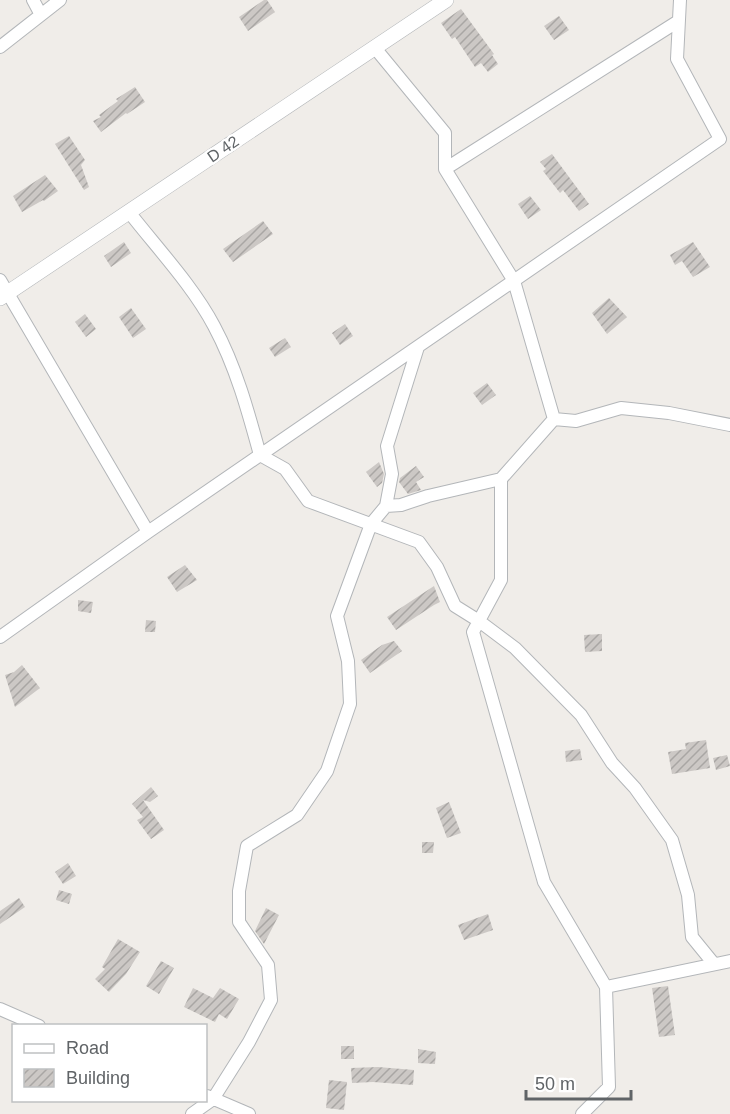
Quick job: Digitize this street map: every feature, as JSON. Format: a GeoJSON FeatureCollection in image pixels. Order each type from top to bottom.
{"type":"FeatureCollection","features":[{"type":"Feature","properties":{"kind":"street"},"geometry":{"type":"LineString","coordinates":[[33,0],[41,15]]}},
{"type":"Feature","properties":{"kind":"street"},"geometry":{"type":"LineString","coordinates":[[0,47],[60,0]]}},
{"type":"Feature","properties":{"kind":"street","name":"D 42"},"geometry":{"type":"LineString","coordinates":[[2,291],[129,212],[446,0]]}},
{"type":"Feature","properties":{"kind":"street"},"geometry":{"type":"LineString","coordinates":[[0,636],[720,139],[677,59],[677,22],[680,0]]}},
{"type":"Feature","properties":{"kind":"street"},"geometry":{"type":"LineString","coordinates":[[445,169],[677,22]]}},
{"type":"Feature","properties":{"kind":"street"},"geometry":{"type":"LineString","coordinates":[[375,48],[445,133],[445,169],[514,281],[554,419]]}},
{"type":"Feature","properties":{"kind":"street"},"geometry":{"type":"LineString","coordinates":[[129,212],[186,284],[213,325],[243,391],[260,455],[285,470],[308,501],[419,542],[437,567],[455,606],[515,648],[581,715],[612,763],[635,788],[672,840],[688,895],[692,938],[714,964]]}},
{"type":"Feature","properties":{"kind":"street"},"geometry":{"type":"LineString","coordinates":[[2,291],[148,532]]}},
{"type":"Feature","properties":{"kind":"street"},"geometry":{"type":"LineString","coordinates":[[249,1114],[209,1097],[249,1042],[271,1000],[268,965],[239,922],[239,891],[247,846],[297,815],[327,771],[350,704],[348,661],[337,616],[371,524],[386,506],[392,474],[387,446],[418,347]]}},
{"type":"Feature","properties":{"kind":"street"},"geometry":{"type":"LineString","coordinates":[[554,419],[576,421],[621,408],[669,413],[730,425]]}},
{"type":"Feature","properties":{"kind":"street"},"geometry":{"type":"LineString","coordinates":[[386,506],[401,505],[428,496],[501,479],[554,419]]}},
{"type":"Feature","properties":{"kind":"street"},"geometry":{"type":"LineString","coordinates":[[501,479],[501,580],[473,632],[544,882],[606,987],[609,1087],[582,1114]]}},
{"type":"Feature","properties":{"kind":"street"},"geometry":{"type":"LineString","coordinates":[[606,987],[730,961]]}},
{"type":"Feature","properties":{"kind":"street"},"geometry":{"type":"LineString","coordinates":[[0,1009],[34,1024]]}},
{"type":"Feature","properties":{"kind":"street"},"geometry":{"type":"LineString","coordinates":[[192,1114],[204,1102]]}},
{"type":"Feature","properties":{"kind":"building"},"geometry":{"type":"Polygon","coordinates":[[[267,0],[275,12],[248,31],[239,17],[267,0]]]}},
{"type":"Feature","properties":{"kind":"building"},"geometry":{"type":"Polygon","coordinates":[[[461,9],[494,54],[492,55],[498,64],[488,72],[481,63],[475,67],[455,37],[452,39],[441,23],[461,9]]]}},
{"type":"Feature","properties":{"kind":"building"},"geometry":{"type":"Polygon","coordinates":[[[559,16],[569,30],[554,40],[544,26],[559,16]]]}},
{"type":"Feature","properties":{"kind":"building"},"geometry":{"type":"Polygon","coordinates":[[[135,87],[145,102],[101,132],[93,121],[101,117],[99,115],[118,101],[116,99],[135,87]]]}},
{"type":"Feature","properties":{"kind":"building"},"geometry":{"type":"Polygon","coordinates":[[[69,136],[85,160],[81,165],[89,187],[84,190],[55,144],[69,136]]]}},
{"type":"Feature","properties":{"kind":"building"},"geometry":{"type":"Polygon","coordinates":[[[552,154],[589,204],[579,211],[563,190],[560,193],[543,171],[546,169],[540,162],[552,154]]]}},
{"type":"Feature","properties":{"kind":"building"},"geometry":{"type":"Polygon","coordinates":[[[45,175],[58,191],[22,212],[13,196],[45,175]]]}},
{"type":"Feature","properties":{"kind":"building"},"geometry":{"type":"Polygon","coordinates":[[[530,196],[541,210],[528,219],[518,204],[530,196]]]}},
{"type":"Feature","properties":{"kind":"building"},"geometry":{"type":"Polygon","coordinates":[[[263,221],[273,234],[233,262],[223,249],[263,221]]]}},
{"type":"Feature","properties":{"kind":"building"},"geometry":{"type":"Polygon","coordinates":[[[124,242],[131,253],[111,267],[104,256],[124,242]]]}},
{"type":"Feature","properties":{"kind":"building"},"geometry":{"type":"Polygon","coordinates":[[[693,242],[710,267],[693,277],[682,261],[675,265],[670,255],[693,242]]]}},
{"type":"Feature","properties":{"kind":"building"},"geometry":{"type":"Polygon","coordinates":[[[609,298],[627,317],[607,334],[592,313],[609,298]]]}},
{"type":"Feature","properties":{"kind":"building"},"geometry":{"type":"Polygon","coordinates":[[[131,308],[146,329],[133,338],[119,317],[131,308]]]}},
{"type":"Feature","properties":{"kind":"building"},"geometry":{"type":"Polygon","coordinates":[[[85,314],[96,329],[86,337],[75,322],[85,314]]]}},
{"type":"Feature","properties":{"kind":"building"},"geometry":{"type":"Polygon","coordinates":[[[345,324],[353,336],[340,345],[332,333],[345,324]]]}},
{"type":"Feature","properties":{"kind":"building"},"geometry":{"type":"Polygon","coordinates":[[[285,338],[291,347],[275,357],[269,348],[285,338]]]}},
{"type":"Feature","properties":{"kind":"building"},"geometry":{"type":"Polygon","coordinates":[[[487,383],[496,395],[482,405],[473,393],[487,383]]]}},
{"type":"Feature","properties":{"kind":"building"},"geometry":{"type":"Polygon","coordinates":[[[379,462],[384,474],[382,483],[377,487],[366,472],[379,462]]]}},
{"type":"Feature","properties":{"kind":"building"},"geometry":{"type":"Polygon","coordinates":[[[416,466],[424,477],[416,482],[421,490],[408,494],[399,482],[400,478],[416,466]]]}},
{"type":"Feature","properties":{"kind":"building"},"geometry":{"type":"Polygon","coordinates":[[[185,565],[197,580],[177,592],[167,577],[185,565]]]}},
{"type":"Feature","properties":{"kind":"building"},"geometry":{"type":"Polygon","coordinates":[[[434,586],[440,602],[396,630],[387,617],[434,586]]]}},
{"type":"Feature","properties":{"kind":"building"},"geometry":{"type":"Polygon","coordinates":[[[78,600],[93,602],[91,613],[78,611],[78,600]]]}},
{"type":"Feature","properties":{"kind":"building"},"geometry":{"type":"Polygon","coordinates":[[[146,620],[156,621],[155,632],[145,632],[146,620]]]}},
{"type":"Feature","properties":{"kind":"building"},"geometry":{"type":"Polygon","coordinates":[[[602,634],[602,651],[585,652],[584,635],[602,634]]]}},
{"type":"Feature","properties":{"kind":"building"},"geometry":{"type":"Polygon","coordinates":[[[394,641],[402,651],[370,673],[361,660],[382,645],[394,641]]]}},
{"type":"Feature","properties":{"kind":"building"},"geometry":{"type":"Polygon","coordinates":[[[22,665],[40,688],[15,707],[5,675],[14,672],[22,665]]]}},
{"type":"Feature","properties":{"kind":"building"},"geometry":{"type":"Polygon","coordinates":[[[706,740],[710,768],[672,774],[668,752],[686,749],[685,743],[706,740]]]}},
{"type":"Feature","properties":{"kind":"building"},"geometry":{"type":"Polygon","coordinates":[[[580,749],[582,760],[566,762],[565,751],[580,749]]]}},
{"type":"Feature","properties":{"kind":"building"},"geometry":{"type":"Polygon","coordinates":[[[727,755],[730,766],[716,770],[713,758],[727,755]]]}},
{"type":"Feature","properties":{"kind":"building"},"geometry":{"type":"Polygon","coordinates":[[[151,787],[158,796],[150,802],[143,800],[164,830],[151,839],[137,820],[143,817],[132,804],[151,787]]]}},
{"type":"Feature","properties":{"kind":"building"},"geometry":{"type":"Polygon","coordinates":[[[449,802],[461,833],[447,838],[436,808],[449,802]]]}},
{"type":"Feature","properties":{"kind":"building"},"geometry":{"type":"Polygon","coordinates":[[[422,842],[434,842],[433,853],[422,853],[422,842]]]}},
{"type":"Feature","properties":{"kind":"building"},"geometry":{"type":"Polygon","coordinates":[[[68,863],[76,876],[63,884],[55,872],[68,863]]]}},
{"type":"Feature","properties":{"kind":"building"},"geometry":{"type":"Polygon","coordinates":[[[59,890],[72,894],[69,904],[56,900],[59,890]]]}},
{"type":"Feature","properties":{"kind":"building"},"geometry":{"type":"Polygon","coordinates":[[[19,898],[25,907],[0,924],[0,911],[19,898]]]}},
{"type":"Feature","properties":{"kind":"building"},"geometry":{"type":"Polygon","coordinates":[[[266,908],[279,915],[264,944],[255,931],[266,908]]]}},
{"type":"Feature","properties":{"kind":"building"},"geometry":{"type":"Polygon","coordinates":[[[488,914],[493,930],[464,940],[458,925],[488,914]]]}},
{"type":"Feature","properties":{"kind":"building"},"geometry":{"type":"Polygon","coordinates":[[[118,939],[140,952],[126,974],[109,992],[95,979],[105,969],[102,967],[118,939]]]}},
{"type":"Feature","properties":{"kind":"building"},"geometry":{"type":"Polygon","coordinates":[[[161,961],[174,968],[159,994],[146,986],[161,961]]]}},
{"type":"Feature","properties":{"kind":"building"},"geometry":{"type":"Polygon","coordinates":[[[668,986],[675,1035],[659,1037],[652,988],[668,986]]]}},
{"type":"Feature","properties":{"kind":"building"},"geometry":{"type":"Polygon","coordinates":[[[193,988],[213,998],[220,988],[239,999],[227,1019],[219,1014],[215,1022],[184,1007],[193,988]]]}},
{"type":"Feature","properties":{"kind":"building"},"geometry":{"type":"Polygon","coordinates":[[[341,1046],[354,1046],[354,1059],[341,1059],[341,1046]]]}},
{"type":"Feature","properties":{"kind":"building"},"geometry":{"type":"Polygon","coordinates":[[[418,1049],[436,1052],[435,1064],[418,1063],[418,1049]]]}},
{"type":"Feature","properties":{"kind":"building"},"geometry":{"type":"Polygon","coordinates":[[[378,1067],[414,1070],[413,1085],[352,1083],[351,1068],[378,1067]]]}},
{"type":"Feature","properties":{"kind":"building"},"geometry":{"type":"Polygon","coordinates":[[[329,1080],[347,1082],[344,1110],[326,1108],[329,1080]]]}}]}
